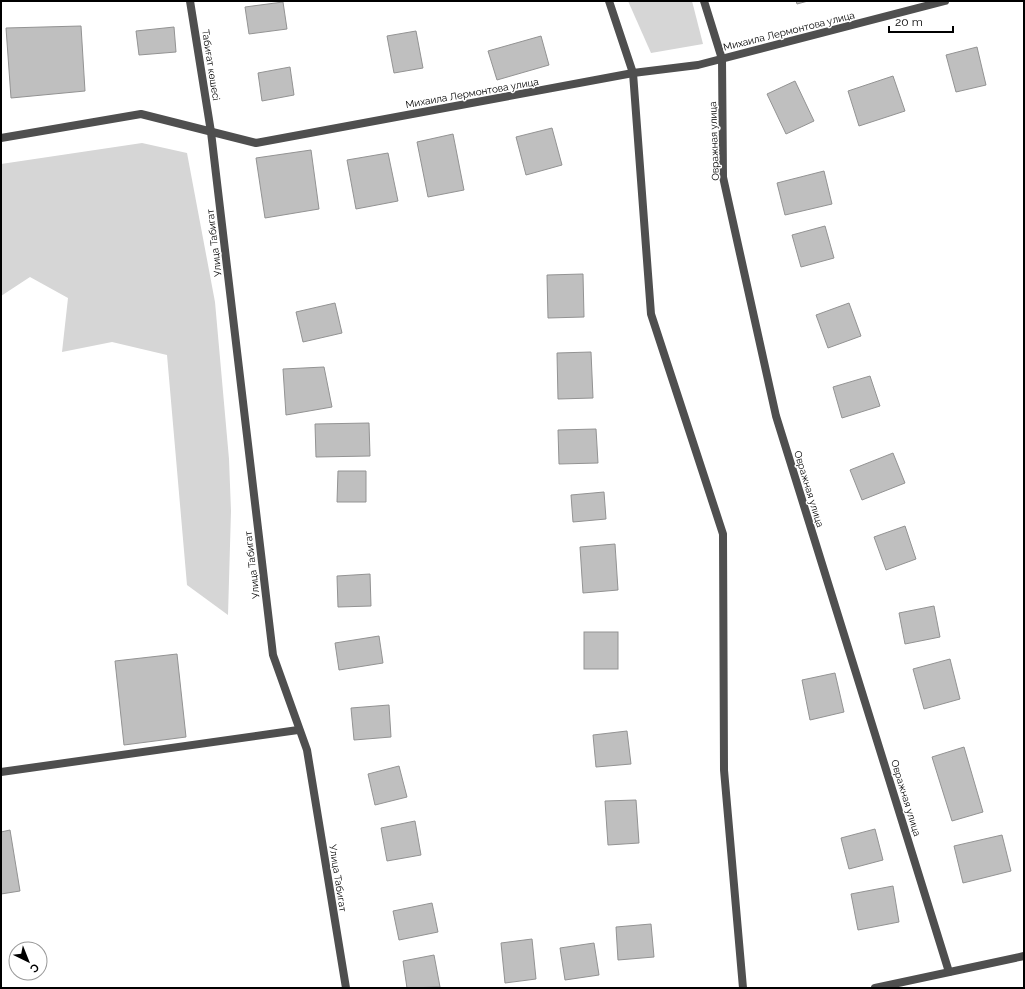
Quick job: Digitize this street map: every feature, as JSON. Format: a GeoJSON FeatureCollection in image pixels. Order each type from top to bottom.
{"type":"FeatureCollection","features":[{"type":"Feature","properties":{"kind":"street","name":"Табиғат көшесі"},"geometry":{"type":"LineString","coordinates":[[190,1],[212,132]]}},
{"type":"Feature","properties":{"kind":"street"},"geometry":{"type":"LineString","coordinates":[[609,1],[633,73],[652,314],[723,534],[724,770],[743,988]]}},
{"type":"Feature","properties":{"kind":"street","name":"Овражная улица"},"geometry":{"type":"LineString","coordinates":[[704,1],[722,59],[723,177],[776,416],[949,972]]}},
{"type":"Feature","properties":{"kind":"street","name":"Михаила Лермонтова улица"},"geometry":{"type":"LineString","coordinates":[[1,138],[141,114],[256,143],[633,73],[698,64],[945,1]]}},
{"type":"Feature","properties":{"kind":"street","name":"Улица Табигат"},"geometry":{"type":"LineString","coordinates":[[212,132],[273,655],[306,750],[346,988]]}},
{"type":"Feature","properties":{"kind":"street"},"geometry":{"type":"LineString","coordinates":[[1,772],[298,730]]}},
{"type":"Feature","properties":{"kind":"street"},"geometry":{"type":"LineString","coordinates":[[875,988],[1024,956]]}},
{"type":"Feature","properties":{"kind":"shaded area"},"geometry":{"type":"Polygon","coordinates":[[[628,1],[692,1],[703,44],[651,53],[628,1]]]}},
{"type":"Feature","properties":{"kind":"shaded area"},"geometry":{"type":"Polygon","coordinates":[[[142,143],[187,153],[215,302],[229,459],[231,511],[228,615],[187,585],[167,355],[112,342],[62,352],[68,298],[30,277],[1,296],[1,164],[142,143]]]}},
{"type":"Feature","properties":{"kind":"building"},"geometry":{"type":"Polygon","coordinates":[[[796,1],[808,1],[797,4],[796,1]]]}},
{"type":"Feature","properties":{"kind":"building"},"geometry":{"type":"Polygon","coordinates":[[[283,2],[287,29],[249,34],[245,7],[283,2]]]}},
{"type":"Feature","properties":{"kind":"building"},"geometry":{"type":"Polygon","coordinates":[[[81,26],[85,91],[11,98],[6,28],[81,26]]]}},
{"type":"Feature","properties":{"kind":"building"},"geometry":{"type":"Polygon","coordinates":[[[174,27],[176,52],[139,55],[136,31],[174,27]]]}},
{"type":"Feature","properties":{"kind":"building"},"geometry":{"type":"Polygon","coordinates":[[[416,31],[423,68],[394,73],[387,36],[416,31]]]}},
{"type":"Feature","properties":{"kind":"building"},"geometry":{"type":"Polygon","coordinates":[[[541,36],[549,65],[497,80],[488,51],[541,36]]]}},
{"type":"Feature","properties":{"kind":"building"},"geometry":{"type":"Polygon","coordinates":[[[977,47],[986,85],[956,92],[946,55],[977,47]]]}},
{"type":"Feature","properties":{"kind":"building"},"geometry":{"type":"Polygon","coordinates":[[[290,67],[294,95],[262,101],[258,73],[290,67]]]}},
{"type":"Feature","properties":{"kind":"building"},"geometry":{"type":"Polygon","coordinates":[[[893,76],[905,111],[859,126],[848,91],[893,76]]]}},
{"type":"Feature","properties":{"kind":"building"},"geometry":{"type":"Polygon","coordinates":[[[795,81],[814,121],[786,134],[767,94],[795,81]]]}},
{"type":"Feature","properties":{"kind":"building"},"geometry":{"type":"Polygon","coordinates":[[[552,128],[562,165],[526,175],[516,137],[552,128]]]}},
{"type":"Feature","properties":{"kind":"building"},"geometry":{"type":"Polygon","coordinates":[[[453,134],[464,190],[428,197],[417,142],[453,134]]]}},
{"type":"Feature","properties":{"kind":"building"},"geometry":{"type":"Polygon","coordinates":[[[311,150],[319,209],[265,218],[256,158],[311,150]]]}},
{"type":"Feature","properties":{"kind":"building"},"geometry":{"type":"Polygon","coordinates":[[[388,153],[398,201],[356,209],[347,160],[388,153]]]}},
{"type":"Feature","properties":{"kind":"building"},"geometry":{"type":"Polygon","coordinates":[[[824,171],[832,204],[785,215],[777,183],[824,171]]]}},
{"type":"Feature","properties":{"kind":"building"},"geometry":{"type":"Polygon","coordinates":[[[825,226],[834,258],[801,267],[792,235],[825,226]]]}},
{"type":"Feature","properties":{"kind":"building"},"geometry":{"type":"Polygon","coordinates":[[[583,274],[584,317],[548,318],[547,275],[583,274]]]}},
{"type":"Feature","properties":{"kind":"building"},"geometry":{"type":"Polygon","coordinates":[[[335,303],[342,333],[303,342],[296,312],[335,303]]]}},
{"type":"Feature","properties":{"kind":"building"},"geometry":{"type":"Polygon","coordinates":[[[849,303],[861,336],[828,348],[816,315],[849,303]]]}},
{"type":"Feature","properties":{"kind":"building"},"geometry":{"type":"Polygon","coordinates":[[[591,352],[593,398],[558,399],[557,353],[591,352]]]}},
{"type":"Feature","properties":{"kind":"building"},"geometry":{"type":"Polygon","coordinates":[[[324,367],[332,407],[286,415],[283,369],[324,367]]]}},
{"type":"Feature","properties":{"kind":"building"},"geometry":{"type":"Polygon","coordinates":[[[870,376],[880,406],[842,418],[833,387],[870,376]]]}},
{"type":"Feature","properties":{"kind":"building"},"geometry":{"type":"Polygon","coordinates":[[[369,423],[370,456],[316,457],[315,424],[369,423]]]}},
{"type":"Feature","properties":{"kind":"building"},"geometry":{"type":"Polygon","coordinates":[[[596,429],[598,463],[559,464],[558,430],[596,429]]]}},
{"type":"Feature","properties":{"kind":"building"},"geometry":{"type":"Polygon","coordinates":[[[893,453],[905,483],[862,500],[850,470],[893,453]]]}},
{"type":"Feature","properties":{"kind":"building"},"geometry":{"type":"Polygon","coordinates":[[[338,471],[366,471],[366,502],[337,502],[338,471]]]}},
{"type":"Feature","properties":{"kind":"building"},"geometry":{"type":"Polygon","coordinates":[[[604,492],[606,519],[573,522],[571,495],[604,492]]]}},
{"type":"Feature","properties":{"kind":"building"},"geometry":{"type":"Polygon","coordinates":[[[905,526],[916,559],[886,570],[874,537],[905,526]]]}},
{"type":"Feature","properties":{"kind":"building"},"geometry":{"type":"Polygon","coordinates":[[[615,544],[618,590],[583,593],[580,547],[615,544]]]}},
{"type":"Feature","properties":{"kind":"building"},"geometry":{"type":"Polygon","coordinates":[[[370,574],[371,606],[338,607],[337,576],[370,574]]]}},
{"type":"Feature","properties":{"kind":"building"},"geometry":{"type":"Polygon","coordinates":[[[934,606],[940,637],[905,644],[899,613],[934,606]]]}},
{"type":"Feature","properties":{"kind":"building"},"geometry":{"type":"Polygon","coordinates":[[[584,632],[618,632],[618,669],[584,669],[584,632]]]}},
{"type":"Feature","properties":{"kind":"building"},"geometry":{"type":"Polygon","coordinates":[[[379,636],[383,663],[339,670],[335,643],[379,636]]]}},
{"type":"Feature","properties":{"kind":"building"},"geometry":{"type":"Polygon","coordinates":[[[177,654],[186,737],[124,745],[115,661],[177,654]]]}},
{"type":"Feature","properties":{"kind":"building"},"geometry":{"type":"Polygon","coordinates":[[[950,659],[960,699],[924,709],[913,669],[950,659]]]}},
{"type":"Feature","properties":{"kind":"building"},"geometry":{"type":"Polygon","coordinates":[[[835,673],[844,712],[810,720],[802,680],[835,673]]]}},
{"type":"Feature","properties":{"kind":"building"},"geometry":{"type":"Polygon","coordinates":[[[389,705],[391,737],[354,740],[351,708],[389,705]]]}},
{"type":"Feature","properties":{"kind":"building"},"geometry":{"type":"Polygon","coordinates":[[[627,731],[631,764],[596,767],[593,735],[627,731]]]}},
{"type":"Feature","properties":{"kind":"building"},"geometry":{"type":"Polygon","coordinates":[[[964,747],[983,812],[952,821],[932,757],[964,747]]]}},
{"type":"Feature","properties":{"kind":"building"},"geometry":{"type":"Polygon","coordinates":[[[399,766],[407,797],[375,805],[368,774],[399,766]]]}},
{"type":"Feature","properties":{"kind":"building"},"geometry":{"type":"Polygon","coordinates":[[[636,800],[639,843],[608,845],[605,801],[636,800]]]}},
{"type":"Feature","properties":{"kind":"building"},"geometry":{"type":"Polygon","coordinates":[[[415,821],[421,855],[387,861],[381,828],[415,821]]]}},
{"type":"Feature","properties":{"kind":"building"},"geometry":{"type":"Polygon","coordinates":[[[875,829],[883,860],[849,869],[841,838],[875,829]]]}},
{"type":"Feature","properties":{"kind":"building"},"geometry":{"type":"Polygon","coordinates":[[[10,830],[20,891],[1,894],[1,832],[10,830]]]}},
{"type":"Feature","properties":{"kind":"building"},"geometry":{"type":"Polygon","coordinates":[[[1002,835],[1011,871],[963,883],[954,846],[1002,835]]]}},
{"type":"Feature","properties":{"kind":"building"},"geometry":{"type":"Polygon","coordinates":[[[893,886],[899,922],[858,930],[851,894],[893,886]]]}},
{"type":"Feature","properties":{"kind":"building"},"geometry":{"type":"Polygon","coordinates":[[[432,903],[438,932],[399,940],[393,911],[432,903]]]}},
{"type":"Feature","properties":{"kind":"building"},"geometry":{"type":"Polygon","coordinates":[[[651,924],[654,957],[618,960],[616,927],[651,924]]]}},
{"type":"Feature","properties":{"kind":"building"},"geometry":{"type":"Polygon","coordinates":[[[532,939],[536,979],[505,983],[501,943],[532,939]]]}},
{"type":"Feature","properties":{"kind":"building"},"geometry":{"type":"Polygon","coordinates":[[[594,943],[599,975],[565,980],[560,948],[594,943]]]}},
{"type":"Feature","properties":{"kind":"building"},"geometry":{"type":"Polygon","coordinates":[[[434,955],[440,987],[407,988],[403,961],[434,955]]]}}]}
